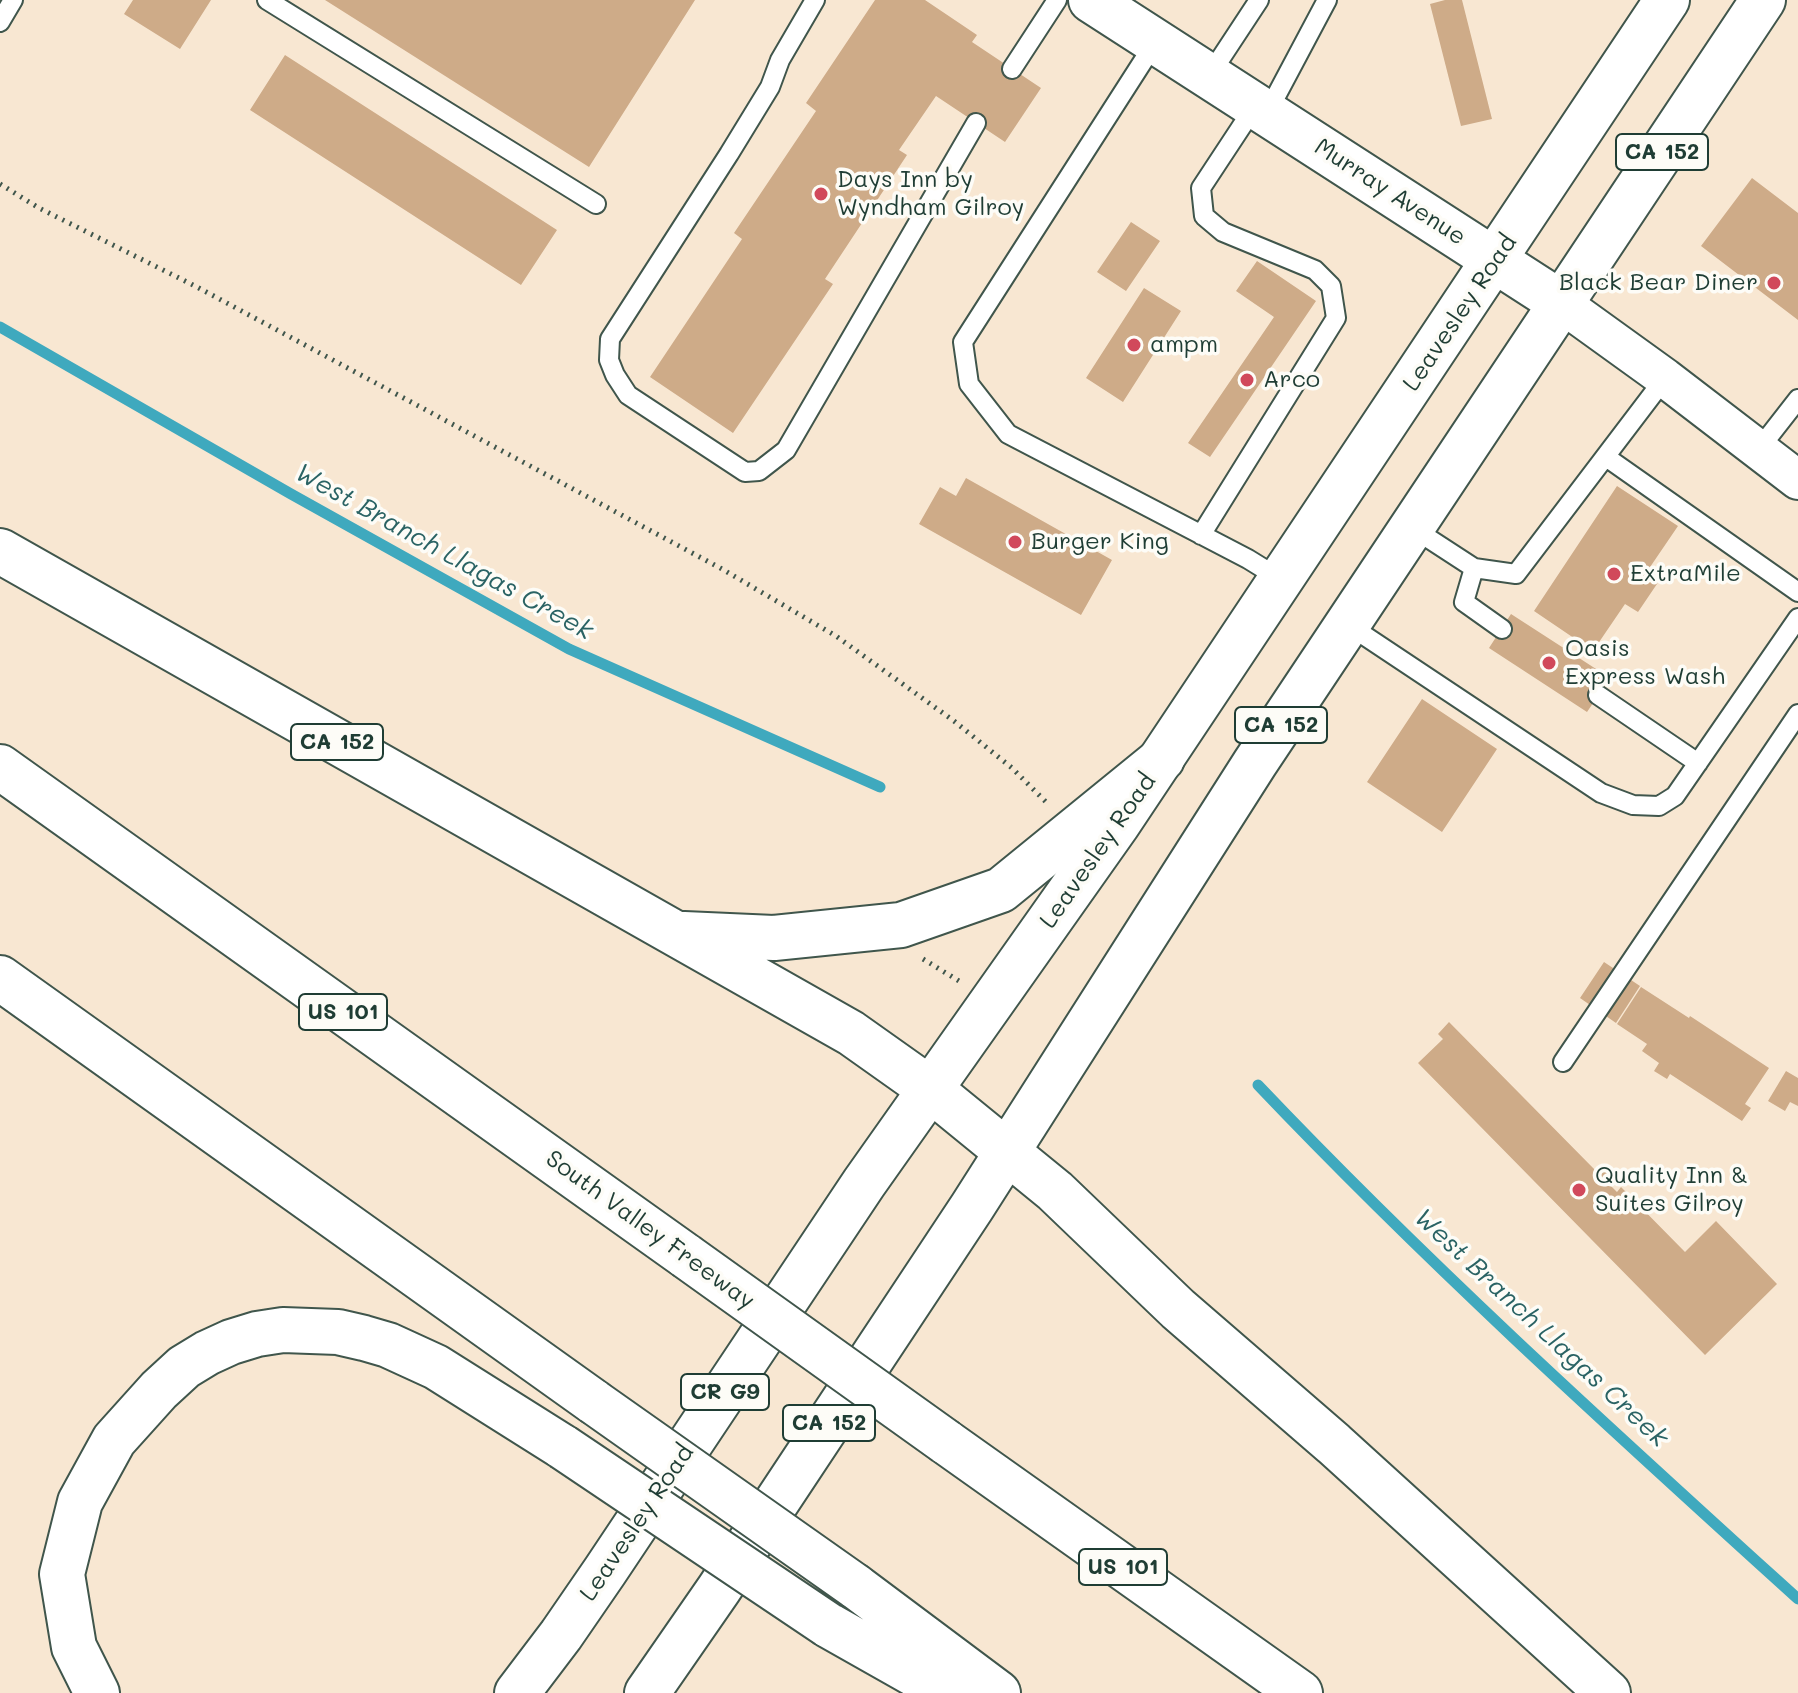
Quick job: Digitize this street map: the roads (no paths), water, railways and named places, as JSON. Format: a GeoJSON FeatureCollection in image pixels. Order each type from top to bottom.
{"type":"FeatureCollection","features":[{"type":"Feature","properties":{"kind":"main road","name":"Murray Avenue"},"geometry":{"type":"LineString","coordinates":[[1091,0],[1561,303]]}},
{"type":"Feature","properties":{"kind":"main road","name":"CA 152"},"geometry":{"type":"LineString","coordinates":[[647,1693],[736,1564],[1008,1151],[1212,829],[1347,624],[1763,0]]}},
{"type":"Feature","properties":{"kind":"main road","name":"Leavesley Road"},"geometry":{"type":"LineString","coordinates":[[517,1693],[598,1582],[855,1196],[1162,759],[1495,260],[1657,8]]}},
{"type":"Feature","properties":{"kind":"main road","name":"CA 152"},"geometry":{"type":"LineString","coordinates":[[0,551],[674,934],[774,938],[901,925],[1001,890],[1162,759]]}},
{"type":"Feature","properties":{"kind":"main road","name":"South Valley Freeway"},"geometry":{"type":"LineString","coordinates":[[0,767],[1300,1693]]}},
{"type":"Feature","properties":{"kind":"main road"},"geometry":{"type":"LineString","coordinates":[[674,934],[851,1033],[930,1089],[1008,1151],[1055,1191],[1178,1309],[1334,1444],[1608,1693]]}},
{"type":"Feature","properties":{"kind":"main road"},"geometry":{"type":"LineString","coordinates":[[0,978],[855,1586],[998,1693]]}},
{"type":"Feature","properties":{"kind":"main road"},"geometry":{"type":"LineString","coordinates":[[97,1693],[74,1647],[62,1574],[80,1502],[114,1440],[184,1367],[231,1342],[283,1330],[338,1332],[364,1338],[436,1367],[563,1447],[828,1625],[948,1693]]}},
{"type":"Feature","properties":{"kind":"street","name":"Murray Avenue"},"geometry":{"type":"LineString","coordinates":[[1561,303],[1798,480]]}},
{"type":"Feature","properties":{"kind":"lane"},"geometry":{"type":"LineString","coordinates":[[0,22],[13,0]]}},
{"type":"Feature","properties":{"kind":"lane"},"geometry":{"type":"LineString","coordinates":[[267,0],[596,204]]}},
{"type":"Feature","properties":{"kind":"lane"},"geometry":{"type":"LineString","coordinates":[[815,0],[738,141],[610,339],[609,360],[628,395],[745,472],[759,471],[786,450],[976,123]]}},
{"type":"Feature","properties":{"kind":"lane"},"geometry":{"type":"LineString","coordinates":[[1012,69],[1057,0]]}},
{"type":"Feature","properties":{"kind":"lane"},"geometry":{"type":"LineString","coordinates":[[1209,76],[1259,0]]}},
{"type":"Feature","properties":{"kind":"lane"},"geometry":{"type":"LineString","coordinates":[[1201,535],[1336,318],[1331,286],[1315,270],[1223,232],[1204,216],[1201,188],[1261,110],[1327,0]]}},
{"type":"Feature","properties":{"kind":"lane"},"geometry":{"type":"LineString","coordinates":[[1156,41],[963,342],[969,384],[1008,434],[1248,559],[1282,580]]}},
{"type":"Feature","properties":{"kind":"lane"},"geometry":{"type":"LineString","coordinates":[[1411,527],[1474,568],[1516,574],[1665,378]]}},
{"type":"Feature","properties":{"kind":"lane"},"geometry":{"type":"LineString","coordinates":[[1759,449],[1798,399]]}},
{"type":"Feature","properties":{"kind":"lane"},"geometry":{"type":"LineString","coordinates":[[1606,457],[1798,592]]}},
{"type":"Feature","properties":{"kind":"lane"},"geometry":{"type":"LineString","coordinates":[[1474,568],[1464,602],[1502,629]]}},
{"type":"Feature","properties":{"kind":"lane"},"geometry":{"type":"LineString","coordinates":[[1347,624],[1601,793],[1633,805],[1659,806],[1675,796],[1798,618]]}},
{"type":"Feature","properties":{"kind":"lane"},"geometry":{"type":"LineString","coordinates":[[1598,695],[1698,763]]}},
{"type":"Feature","properties":{"kind":"lane"},"geometry":{"type":"LineString","coordinates":[[1563,1062],[1798,714]]}},
{"type":"Feature","properties":{"kind":"waterway","name":"West Branch Llagas Creek"},"geometry":{"type":"LineString","coordinates":[[0,327],[569,649],[880,787]]}},
{"type":"Feature","properties":{"kind":"waterway","name":"West Branch Llagas Creek"},"geometry":{"type":"LineString","coordinates":[[1258,1085],[1455,1283],[1798,1599]]}},
{"type":"Feature","properties":{"kind":"place","name":"Days Inn by Wyndham Gilroy"},"geometry":{"type":"Point","coordinates":[821,194]}},
{"type":"Feature","properties":{"kind":"place","name":"Black Bear Diner"},"geometry":{"type":"Point","coordinates":[1774,283]}},
{"type":"Feature","properties":{"kind":"place","name":"ampm"},"geometry":{"type":"Point","coordinates":[1134,345]}},
{"type":"Feature","properties":{"kind":"place","name":"Arco"},"geometry":{"type":"Point","coordinates":[1247,380]}},
{"type":"Feature","properties":{"kind":"place","name":"Burger King"},"geometry":{"type":"Point","coordinates":[1015,542]}},
{"type":"Feature","properties":{"kind":"place","name":"ExtraMile"},"geometry":{"type":"Point","coordinates":[1614,574]}},
{"type":"Feature","properties":{"kind":"place","name":"Oasis Express Wash"},"geometry":{"type":"Point","coordinates":[1549,663]}},
{"type":"Feature","properties":{"kind":"place","name":"Quality Inn & Suites Gilroy"},"geometry":{"type":"Point","coordinates":[1579,1190]}}]}
